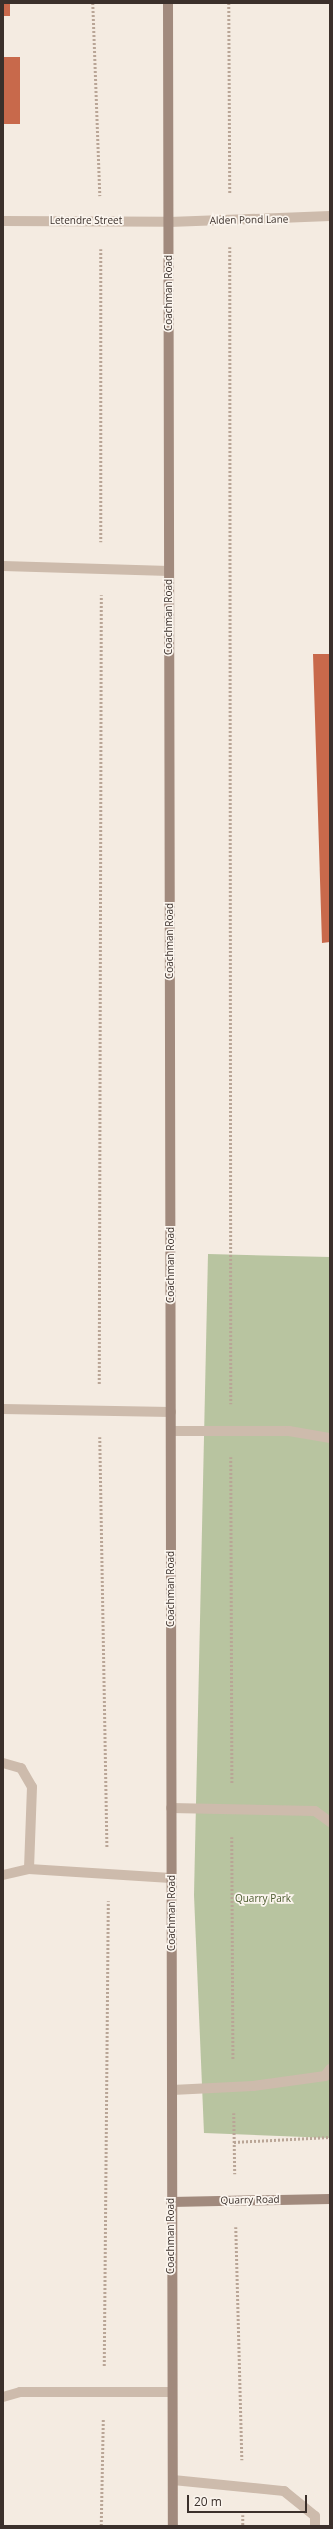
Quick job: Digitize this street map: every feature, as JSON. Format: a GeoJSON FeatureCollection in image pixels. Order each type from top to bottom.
{"type":"FeatureCollection","features":[{"type":"Feature","properties":{"kind":"street","name":"Coachman Road"},"geometry":{"type":"LineString","coordinates":[[168,3],[171,2202],[173,2526]]}},
{"type":"Feature","properties":{"kind":"street","name":"Alden Pond Lane"},"geometry":{"type":"LineString","coordinates":[[169,222],[230,221],[330,216]]}},
{"type":"Feature","properties":{"kind":"street","name":"Letendre Street"},"geometry":{"type":"LineString","coordinates":[[3,221],[169,222]]}},
{"type":"Feature","properties":{"kind":"street"},"geometry":{"type":"LineString","coordinates":[[3,566],[169,571]]}},
{"type":"Feature","properties":{"kind":"street"},"geometry":{"type":"LineString","coordinates":[[3,1409],[171,1412]]}},
{"type":"Feature","properties":{"kind":"street"},"geometry":{"type":"LineString","coordinates":[[171,1431],[289,1431],[330,1438]]}},
{"type":"Feature","properties":{"kind":"street"},"geometry":{"type":"LineString","coordinates":[[3,1763],[21,1768],[32,1787],[29,1869]]}},
{"type":"Feature","properties":{"kind":"street"},"geometry":{"type":"LineString","coordinates":[[171,1808],[315,1811],[330,1822]]}},
{"type":"Feature","properties":{"kind":"street"},"geometry":{"type":"LineString","coordinates":[[3,1875],[29,1869],[171,1878]]}},
{"type":"Feature","properties":{"kind":"street"},"geometry":{"type":"LineString","coordinates":[[172,2090],[233,2087],[325,2076],[330,2069]]}},
{"type":"Feature","properties":{"kind":"street","name":"Quarry Road"},"geometry":{"type":"LineString","coordinates":[[171,2202],[330,2199]]}},
{"type":"Feature","properties":{"kind":"street"},"geometry":{"type":"LineString","coordinates":[[3,2398],[20,2392],[172,2392]]}},
{"type":"Feature","properties":{"kind":"street"},"geometry":{"type":"LineString","coordinates":[[173,2480],[242,2484],[284,2491],[315,2516],[315,2526]]}},
{"type":"Feature","properties":{"kind":"path"},"geometry":{"type":"LineString","coordinates":[[93,3],[101,222],[99,1411],[108,1875],[104,2392],[101,2526]]}},
{"type":"Feature","properties":{"kind":"path"},"geometry":{"type":"LineString","coordinates":[[229,3],[233,2087],[243,2526]]}},
{"type":"Feature","properties":{"kind":"path"},"geometry":{"type":"LineString","coordinates":[[234,2142],[330,2137]]}},
{"type":"Feature","properties":{"kind":"green space","name":"Quarry Park"},"geometry":{"type":"Polygon","coordinates":[[[208,1254],[330,1257],[330,2138],[204,2133],[194,1895],[208,1254]]]}},
{"type":"Feature","properties":{"kind":"building"},"geometry":{"type":"Polygon","coordinates":[[[3,3],[10,3],[10,16],[3,16],[3,3]]]}},
{"type":"Feature","properties":{"kind":"building"},"geometry":{"type":"Polygon","coordinates":[[[3,57],[20,57],[20,124],[3,124],[3,57]]]}},
{"type":"Feature","properties":{"kind":"building"},"geometry":{"type":"Polygon","coordinates":[[[313,654],[330,654],[330,942],[322,943],[313,654]]]}}]}
